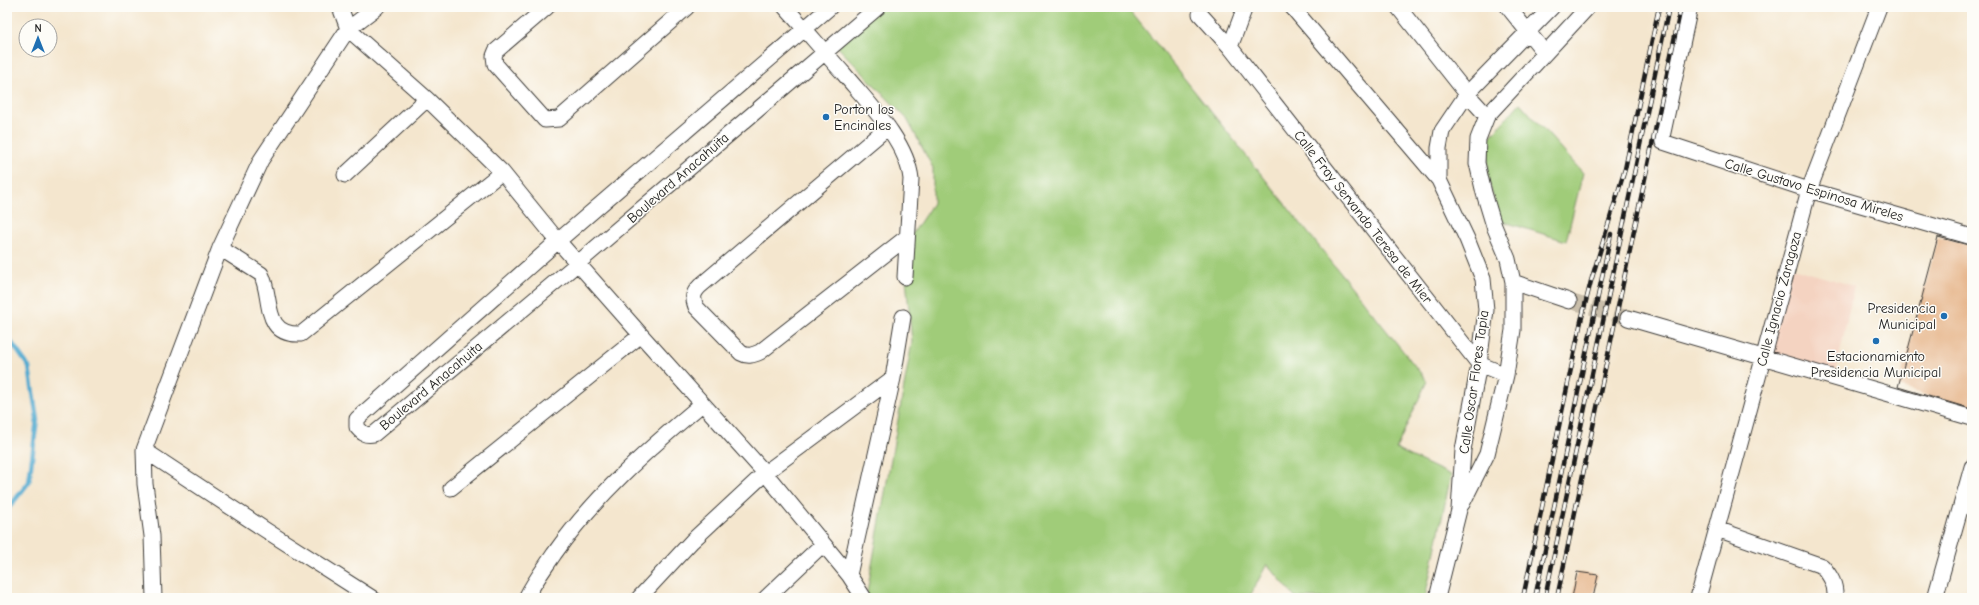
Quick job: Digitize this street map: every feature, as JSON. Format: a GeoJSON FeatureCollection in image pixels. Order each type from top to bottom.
{"type":"FeatureCollection","features":[{"type":"Feature","properties":{"kind":"street"},"geometry":{"type":"LineString","coordinates":[[340,7],[348,30],[427,99],[502,172],[558,241],[765,473],[849,575],[864,598]]}},
{"type":"Feature","properties":{"kind":"street"},"geometry":{"type":"LineString","coordinates":[[154,598],[152,536],[145,484],[144,450],[220,248],[261,160],[348,30],[377,7]]}},
{"type":"Feature","properties":{"kind":"street"},"geometry":{"type":"LineString","coordinates":[[547,7],[496,51],[494,56],[495,64],[545,120],[552,121],[559,119],[687,7]]}},
{"type":"Feature","properties":{"kind":"street"},"geometry":{"type":"LineString","coordinates":[[785,7],[805,28],[888,127],[910,168],[911,179],[905,276]]}},
{"type":"Feature","properties":{"kind":"street","name":"Boulevard Anacahuita"},"geometry":{"type":"LineString","coordinates":[[830,7],[558,241],[357,419],[357,427],[363,434],[374,434],[578,263],[878,7]]}},
{"type":"Feature","properties":{"kind":"street"},"geometry":{"type":"LineString","coordinates":[[1230,47],[1245,7]]}},
{"type":"Feature","properties":{"kind":"street"},"geometry":{"type":"LineString","coordinates":[[1292,7],[1439,180]]}},
{"type":"Feature","properties":{"kind":"street"},"geometry":{"type":"LineString","coordinates":[[1398,7],[1467,94],[1487,116]]}},
{"type":"Feature","properties":{"kind":"street"},"geometry":{"type":"LineString","coordinates":[[1508,7],[1545,53]]}},
{"type":"Feature","properties":{"kind":"street","name":"Calle Oscar Flores Tapia"},"geometry":{"type":"LineString","coordinates":[[1437,598],[1459,510],[1463,450],[1479,364],[1486,310],[1483,279],[1467,239],[1439,180],[1439,148],[1442,131],[1467,94],[1552,7]]}},
{"type":"Feature","properties":{"kind":"street","name":"Calle Oscar Flores Tapia"},"geometry":{"type":"LineString","coordinates":[[1459,510],[1487,454],[1506,375],[1513,330],[1513,282],[1508,259],[1486,199],[1477,163],[1478,139],[1487,116],[1588,7]]}},
{"type":"Feature","properties":{"kind":"street","name":"Calle Gustavo Espinosa Mireles"},"geometry":{"type":"LineString","coordinates":[[1690,7],[1662,137],[1663,142],[1809,190],[1972,236]]}},
{"type":"Feature","properties":{"kind":"street","name":"Calle Ignacio Zaragoza"},"geometry":{"type":"LineString","coordinates":[[1698,598],[1809,190],[1879,7]]}},
{"type":"Feature","properties":{"kind":"street","name":"Calle Fray Servando Teresa de Mier"},"geometry":{"type":"LineString","coordinates":[[1200,14],[1230,47],[1479,364],[1506,375]]}},
{"type":"Feature","properties":{"kind":"street"},"geometry":{"type":"LineString","coordinates":[[345,175],[427,99]]}},
{"type":"Feature","properties":{"kind":"street"},"geometry":{"type":"LineString","coordinates":[[888,127],[700,286],[694,292],[693,300],[696,307],[741,353],[746,356],[753,355],[760,352],[907,237]]}},
{"type":"Feature","properties":{"kind":"street"},"geometry":{"type":"LineString","coordinates":[[220,248],[261,274],[265,280],[270,314],[273,321],[285,332],[300,334],[502,172]]}},
{"type":"Feature","properties":{"kind":"street"},"geometry":{"type":"LineString","coordinates":[[1513,282],[1569,300]]}},
{"type":"Feature","properties":{"kind":"street"},"geometry":{"type":"LineString","coordinates":[[849,575],[893,378],[902,317]]}},
{"type":"Feature","properties":{"kind":"street"},"geometry":{"type":"LineString","coordinates":[[1628,318],[1972,418]]}},
{"type":"Feature","properties":{"kind":"street"},"geometry":{"type":"LineString","coordinates":[[451,488],[641,335]]}},
{"type":"Feature","properties":{"kind":"street"},"geometry":{"type":"LineString","coordinates":[[639,598],[692,541],[765,473],[893,378]]}},
{"type":"Feature","properties":{"kind":"street"},"geometry":{"type":"LineString","coordinates":[[526,598],[532,585],[568,534],[624,472],[702,404]]}},
{"type":"Feature","properties":{"kind":"street"},"geometry":{"type":"LineString","coordinates":[[144,450],[260,527],[372,598]]}},
{"type":"Feature","properties":{"kind":"street"},"geometry":{"type":"LineString","coordinates":[[1935,598],[1972,467]]}},
{"type":"Feature","properties":{"kind":"street"},"geometry":{"type":"LineString","coordinates":[[1716,529],[1822,566],[1830,575],[1834,584],[1835,598]]}},
{"type":"Feature","properties":{"kind":"street"},"geometry":{"type":"LineString","coordinates":[[766,598],[823,544]]}},
{"type":"Feature","properties":{"kind":"shaded area"},"geometry":{"type":"Polygon","coordinates":[[[1789,267],[1854,286],[1835,377],[1764,356],[1789,267]]]}},
{"type":"Feature","properties":{"kind":"green space"},"geometry":{"type":"Polygon","coordinates":[[[870,7],[1127,7],[1427,381],[1396,449],[1451,475],[1425,598],[1296,598],[1267,564],[1249,598],[866,598],[912,342],[903,248],[933,203],[933,168],[907,119],[830,39],[870,7]]]}},
{"type":"Feature","properties":{"kind":"green space"},"geometry":{"type":"Polygon","coordinates":[[[1520,103],[1583,173],[1566,241],[1501,221],[1488,180],[1488,139],[1520,103]]]}},
{"type":"Feature","properties":{"kind":"building","name":"Presidencia Municipal"},"geometry":{"type":"Polygon","coordinates":[[[1938,237],[1972,246],[1972,409],[1898,387],[1938,237]]]}},
{"type":"Feature","properties":{"kind":"building"},"geometry":{"type":"Polygon","coordinates":[[[1577,572],[1598,575],[1593,598],[1572,598],[1577,572]]]}},
{"type":"Feature","properties":{"kind":"waterway"},"geometry":{"type":"LineString","coordinates":[[7,336],[29,367],[37,419],[29,482],[7,510]]}},
{"type":"Feature","properties":{"kind":"tunnel"},"geometry":{"type":"LineString","coordinates":[[1569,301],[1628,318]]}},
{"type":"Feature","properties":{"kind":"railway"},"geometry":{"type":"LineString","coordinates":[[1523,598],[1581,321],[1591,281],[1625,169],[1659,7]]}},
{"type":"Feature","properties":{"kind":"railway"},"geometry":{"type":"LineString","coordinates":[[1545,598],[1669,7]]}},
{"type":"Feature","properties":{"kind":"railway"},"geometry":{"type":"LineString","coordinates":[[1557,598],[1681,7]]}},
{"type":"Feature","properties":{"kind":"railway"},"geometry":{"type":"LineString","coordinates":[[1535,598],[1611,234]]}},
{"type":"Feature","properties":{"kind":"place","name":"Porton los Encinales"},"geometry":{"type":"Point","coordinates":[826,117]}},
{"type":"Feature","properties":{"kind":"place","name":"Presidencia Municipal"},"geometry":{"type":"Point","coordinates":[1944,316]}},
{"type":"Feature","properties":{"kind":"place","name":"Estacionamiento Presidencia Municipal"},"geometry":{"type":"Point","coordinates":[1876,341]}}]}
